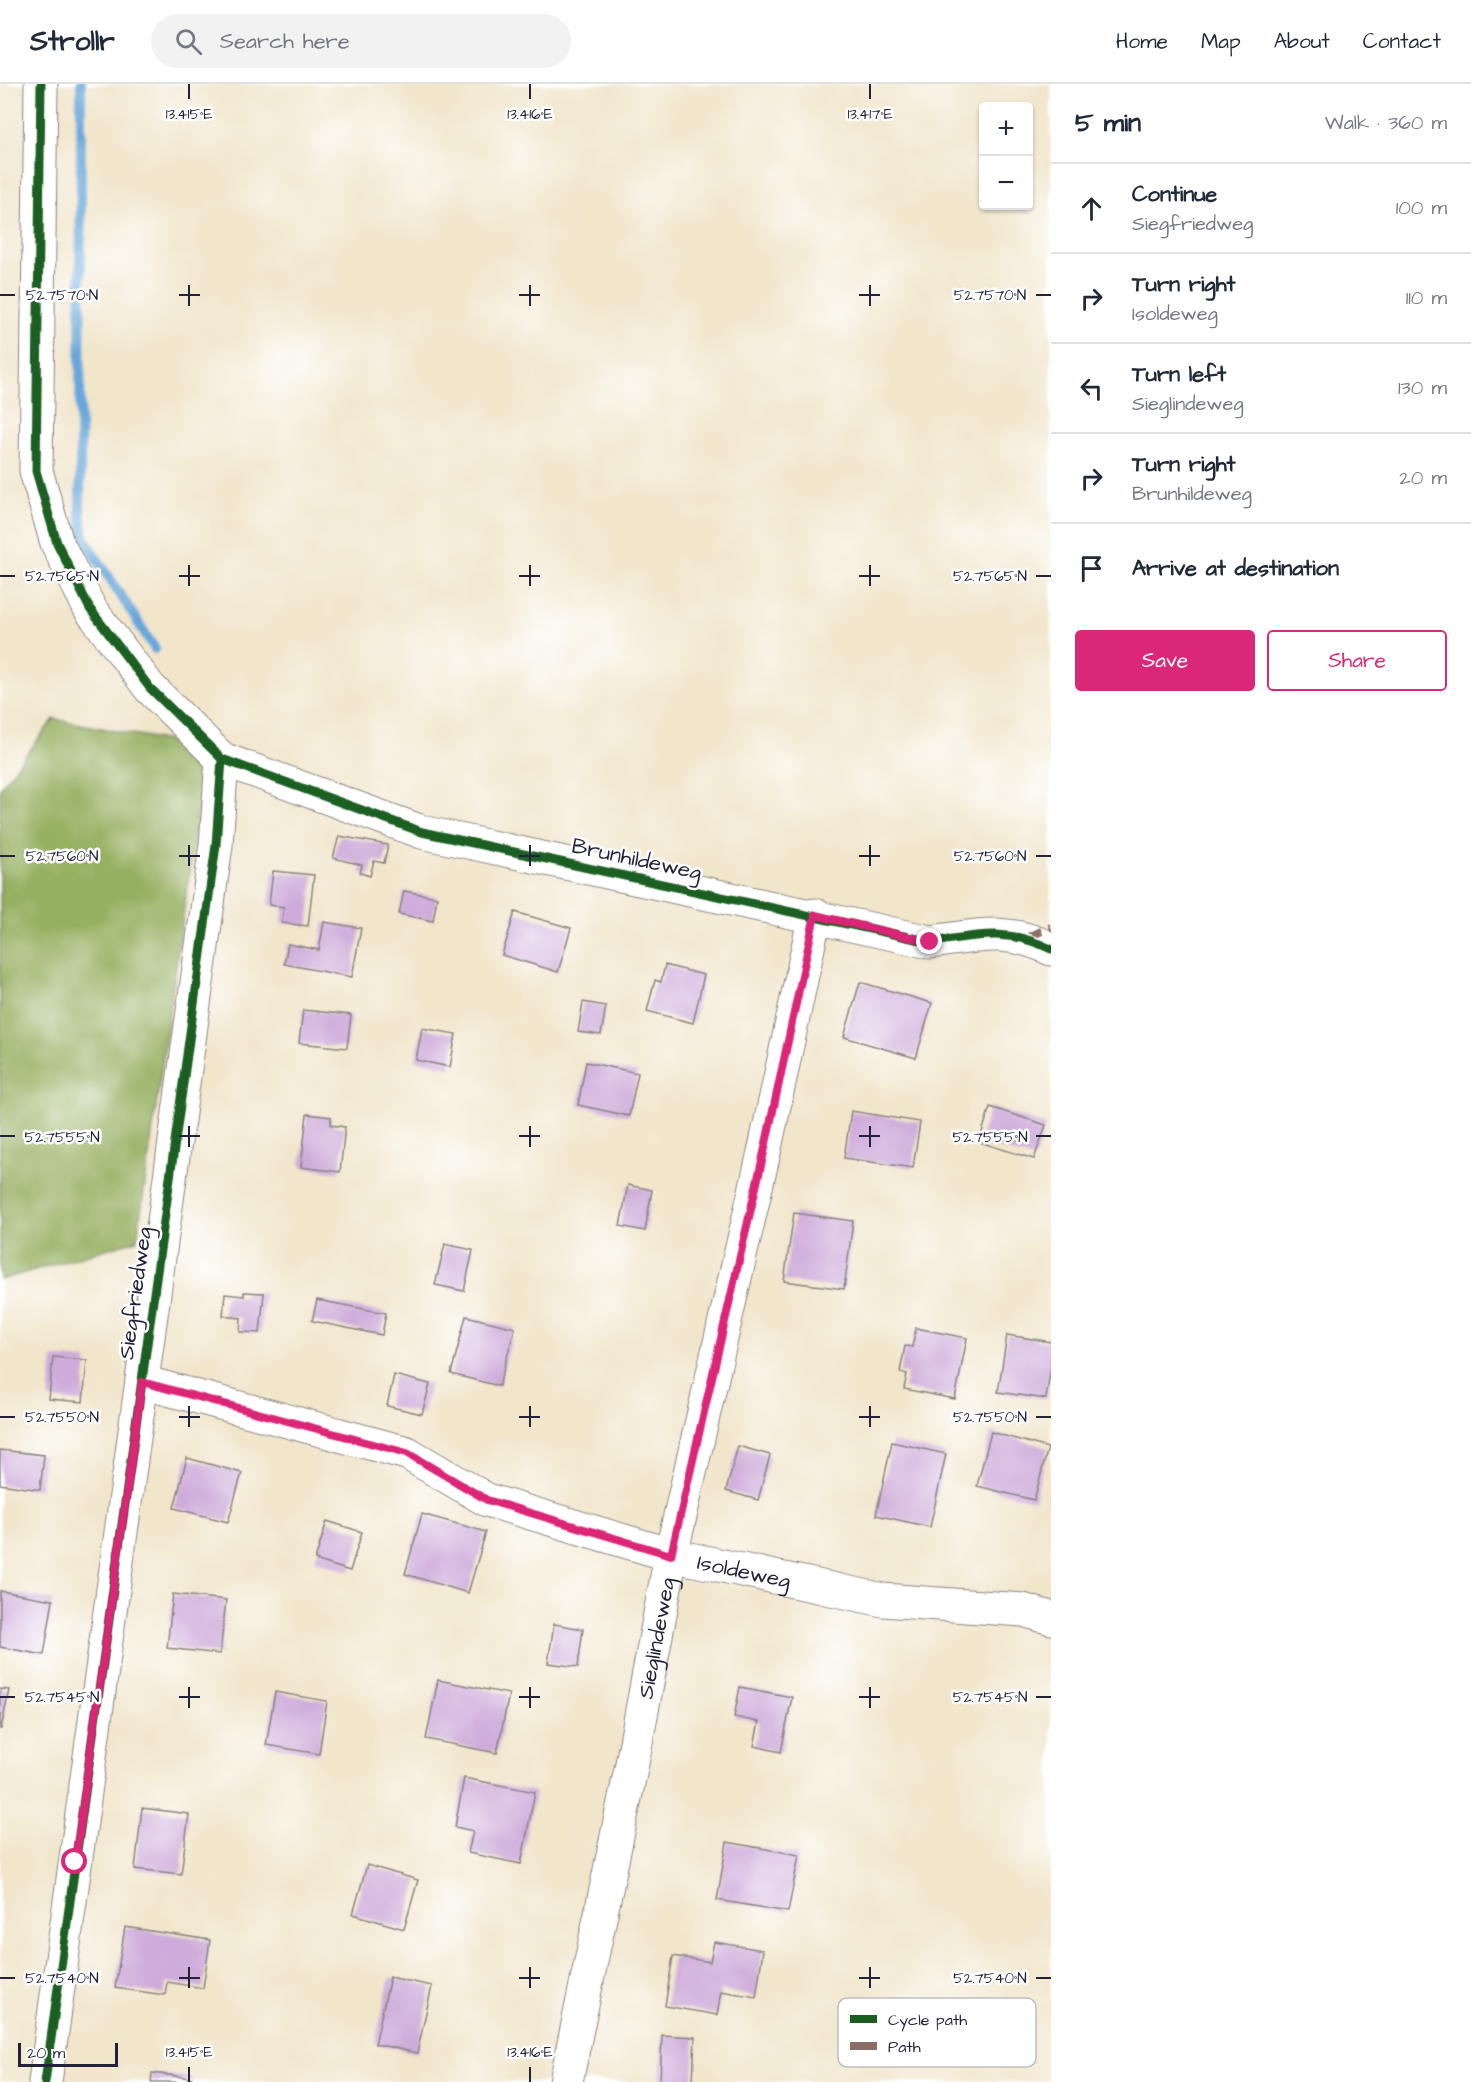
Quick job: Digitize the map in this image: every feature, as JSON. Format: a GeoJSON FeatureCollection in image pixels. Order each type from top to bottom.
{"type":"FeatureCollection","features":[{"type":"Feature","properties":{"kind":"street"},"geometry":{"type":"LineString","coordinates":[[41,84],[36,471],[57,543],[90,609],[150,688],[222,759]]}},
{"type":"Feature","properties":{"kind":"street","name":"Brunhildeweg"},"geometry":{"type":"LineString","coordinates":[[222,759],[422,832],[815,915],[930,942],[995,933],[1028,937],[1051,949]]}},
{"type":"Feature","properties":{"kind":"street","name":"Siegfriedweg"},"geometry":{"type":"LineString","coordinates":[[45,2082],[216,845],[222,759]]}},
{"type":"Feature","properties":{"kind":"street","name":"Sieglindeweg"},"geometry":{"type":"LineString","coordinates":[[566,2082],[634,1756],[671,1555],[765,1148],[815,915]]}},
{"type":"Feature","properties":{"kind":"street","name":"Isoldeweg"},"geometry":{"type":"LineString","coordinates":[[142,1382],[407,1453],[487,1500],[671,1555],[883,1600],[1023,1610],[1051,1618]]}},
{"type":"Feature","properties":{"kind":"green space"},"geometry":{"type":"Polygon","coordinates":[[[54,719],[207,748],[137,1240],[0,1280],[0,788],[54,719]]]}},
{"type":"Feature","properties":{"kind":"building"},"geometry":{"type":"Polygon","coordinates":[[[339,836],[388,845],[384,863],[374,861],[370,876],[360,873],[362,865],[333,858],[339,836]]]}},
{"type":"Feature","properties":{"kind":"building"},"geometry":{"type":"Polygon","coordinates":[[[273,871],[314,875],[308,926],[282,923],[284,907],[269,905],[273,871]]]}},
{"type":"Feature","properties":{"kind":"building"},"geometry":{"type":"Polygon","coordinates":[[[404,891],[437,897],[433,921],[399,914],[404,891]]]}},
{"type":"Feature","properties":{"kind":"building"},"geometry":{"type":"Polygon","coordinates":[[[515,912],[571,928],[558,972],[502,955],[515,912]]]}},
{"type":"Feature","properties":{"kind":"building"},"geometry":{"type":"Polygon","coordinates":[[[324,922],[361,928],[352,977],[284,964],[288,944],[319,950],[324,922]]]}},
{"type":"Feature","properties":{"kind":"building"},"geometry":{"type":"Polygon","coordinates":[[[665,965],[704,975],[693,1023],[647,1011],[655,980],[661,982],[665,965]]]}},
{"type":"Feature","properties":{"kind":"building"},"geometry":{"type":"Polygon","coordinates":[[[860,982],[932,1003],[916,1058],[844,1037],[860,982]]]}},
{"type":"Feature","properties":{"kind":"building"},"geometry":{"type":"Polygon","coordinates":[[[583,1002],[606,1006],[601,1035],[578,1032],[583,1002]]]}},
{"type":"Feature","properties":{"kind":"building"},"geometry":{"type":"Polygon","coordinates":[[[303,1010],[351,1015],[347,1048],[299,1043],[303,1010]]]}},
{"type":"Feature","properties":{"kind":"building"},"geometry":{"type":"Polygon","coordinates":[[[422,1028],[456,1034],[450,1067],[416,1060],[422,1028]]]}},
{"type":"Feature","properties":{"kind":"building"},"geometry":{"type":"Polygon","coordinates":[[[586,1062],[638,1073],[629,1116],[578,1105],[586,1062]]]}},
{"type":"Feature","properties":{"kind":"building"},"geometry":{"type":"Polygon","coordinates":[[[990,1107],[1046,1125],[1034,1159],[979,1142],[990,1107]]]}},
{"type":"Feature","properties":{"kind":"building"},"geometry":{"type":"Polygon","coordinates":[[[851,1111],[920,1122],[913,1168],[844,1158],[851,1111]]]}},
{"type":"Feature","properties":{"kind":"building"},"geometry":{"type":"Polygon","coordinates":[[[307,1114],[331,1117],[331,1125],[345,1127],[340,1172],[301,1167],[307,1114]]]}},
{"type":"Feature","properties":{"kind":"building"},"geometry":{"type":"Polygon","coordinates":[[[628,1185],[652,1190],[645,1231],[620,1226],[628,1185]]]}},
{"type":"Feature","properties":{"kind":"building"},"geometry":{"type":"Polygon","coordinates":[[[794,1213],[853,1221],[844,1289],[784,1281],[794,1213]]]}},
{"type":"Feature","properties":{"kind":"building"},"geometry":{"type":"Polygon","coordinates":[[[445,1244],[473,1250],[464,1291],[435,1285],[445,1244]]]}},
{"type":"Feature","properties":{"kind":"building"},"geometry":{"type":"Polygon","coordinates":[[[244,1292],[264,1293],[260,1333],[240,1332],[241,1318],[223,1316],[225,1294],[244,1296],[244,1292]]]}},
{"type":"Feature","properties":{"kind":"building"},"geometry":{"type":"Polygon","coordinates":[[[317,1300],[386,1313],[382,1335],[312,1321],[317,1300]]]}},
{"type":"Feature","properties":{"kind":"building"},"geometry":{"type":"Polygon","coordinates":[[[466,1316],[515,1328],[499,1386],[451,1374],[466,1316]]]}},
{"type":"Feature","properties":{"kind":"building"},"geometry":{"type":"Polygon","coordinates":[[[916,1328],[967,1338],[955,1399],[904,1389],[907,1374],[900,1372],[905,1346],[912,1347],[916,1328]]]}},
{"type":"Feature","properties":{"kind":"building"},"geometry":{"type":"Polygon","coordinates":[[[1007,1335],[1051,1342],[1051,1366],[1046,1399],[998,1392],[1007,1335]]]}},
{"type":"Feature","properties":{"kind":"building"},"geometry":{"type":"Polygon","coordinates":[[[53,1357],[87,1360],[83,1402],[49,1399],[53,1357]]]}},
{"type":"Feature","properties":{"kind":"building"},"geometry":{"type":"Polygon","coordinates":[[[394,1375],[430,1384],[422,1414],[387,1406],[394,1375]]]}},
{"type":"Feature","properties":{"kind":"building"},"geometry":{"type":"Polygon","coordinates":[[[991,1432],[1048,1448],[1034,1500],[977,1486],[991,1432]]]}},
{"type":"Feature","properties":{"kind":"building"},"geometry":{"type":"Polygon","coordinates":[[[892,1442],[946,1454],[930,1527],[876,1515],[892,1442]]]}},
{"type":"Feature","properties":{"kind":"building"},"geometry":{"type":"Polygon","coordinates":[[[738,1446],[770,1455],[758,1500],[726,1491],[738,1446]]]}},
{"type":"Feature","properties":{"kind":"building"},"geometry":{"type":"Polygon","coordinates":[[[0,1450],[44,1455],[40,1490],[0,1484],[0,1450]]]}},
{"type":"Feature","properties":{"kind":"building"},"geometry":{"type":"Polygon","coordinates":[[[187,1458],[242,1473],[228,1522],[174,1508],[187,1458]]]}},
{"type":"Feature","properties":{"kind":"building"},"geometry":{"type":"Polygon","coordinates":[[[422,1514],[486,1532],[468,1593],[405,1574],[422,1514]]]}},
{"type":"Feature","properties":{"kind":"building"},"geometry":{"type":"Polygon","coordinates":[[[327,1521],[362,1532],[350,1571],[315,1560],[327,1521]]]}},
{"type":"Feature","properties":{"kind":"building"},"geometry":{"type":"Polygon","coordinates":[[[0,1591],[53,1600],[44,1655],[0,1647],[0,1591]]]}},
{"type":"Feature","properties":{"kind":"building"},"geometry":{"type":"Polygon","coordinates":[[[173,1594],[226,1600],[220,1654],[167,1648],[173,1594]]]}},
{"type":"Feature","properties":{"kind":"building"},"geometry":{"type":"Polygon","coordinates":[[[554,1624],[583,1629],[578,1667],[548,1663],[554,1624]]]}},
{"type":"Feature","properties":{"kind":"building"},"geometry":{"type":"Polygon","coordinates":[[[438,1680],[509,1694],[497,1753],[426,1739],[438,1680]]]}},
{"type":"Feature","properties":{"kind":"building"},"geometry":{"type":"Polygon","coordinates":[[[740,1687],[792,1697],[781,1752],[754,1746],[759,1722],[734,1717],[740,1687]]]}},
{"type":"Feature","properties":{"kind":"building"},"geometry":{"type":"Polygon","coordinates":[[[0,1689],[9,1690],[1,1729],[0,1729],[0,1689]]]}},
{"type":"Feature","properties":{"kind":"building"},"geometry":{"type":"Polygon","coordinates":[[[275,1692],[327,1701],[319,1754],[266,1745],[275,1692]]]}},
{"type":"Feature","properties":{"kind":"building"},"geometry":{"type":"Polygon","coordinates":[[[464,1778],[535,1792],[521,1864],[468,1853],[473,1831],[455,1827],[464,1778]]]}},
{"type":"Feature","properties":{"kind":"building"},"geometry":{"type":"Polygon","coordinates":[[[142,1808],[189,1814],[181,1874],[135,1869],[142,1808]]]}},
{"type":"Feature","properties":{"kind":"building"},"geometry":{"type":"Polygon","coordinates":[[[727,1842],[799,1855],[788,1912],[717,1900],[727,1842]]]}},
{"type":"Feature","properties":{"kind":"building"},"geometry":{"type":"Polygon","coordinates":[[[367,1865],[418,1880],[404,1929],[353,1914],[367,1865]]]}},
{"type":"Feature","properties":{"kind":"building"},"geometry":{"type":"Polygon","coordinates":[[[125,1927],[210,1940],[203,1988],[167,1982],[165,1995],[115,1988],[125,1927]]]}},
{"type":"Feature","properties":{"kind":"building"},"geometry":{"type":"Polygon","coordinates":[[[714,1942],[763,1950],[756,1997],[721,1991],[717,2015],[665,2006],[673,1956],[710,1962],[714,1942]]]}},
{"type":"Feature","properties":{"kind":"building"},"geometry":{"type":"Polygon","coordinates":[[[390,1977],[432,1986],[417,2053],[375,2044],[390,1977]]]}},
{"type":"Feature","properties":{"kind":"building"},"geometry":{"type":"Polygon","coordinates":[[[662,2035],[695,2037],[693,2082],[660,2082],[662,2035]]]}},
{"type":"Feature","properties":{"kind":"building"},"geometry":{"type":"Polygon","coordinates":[[[152,2073],[192,2078],[191,2082],[151,2082],[152,2073]]]}},
{"type":"Feature","properties":{"kind":"waterway"},"geometry":{"type":"LineString","coordinates":[[81,84],[80,511],[84,538],[155,649]]}},
{"type":"Feature","properties":{"kind":"marked path"},"geometry":{"type":"LineString","coordinates":[[1028,937],[1051,927]]}},
{"type":"Feature","properties":{"kind":"cycle path"},"geometry":{"type":"LineString","coordinates":[[41,84],[36,471],[57,543],[90,609],[150,688],[222,759],[422,832],[930,942],[992,935],[1020,938],[1051,949]]}},
{"type":"Feature","properties":{"kind":"cycle path"},"geometry":{"type":"LineString","coordinates":[[45,2082],[216,845],[222,759]]}},
{"type":"Feature","properties":{"kind":"route"},"geometry":{"type":"LineString","coordinates":[[75,1862],[142,1382],[407,1453],[487,1500],[671,1555],[765,1148],[815,915],[930,942]]}}]}
